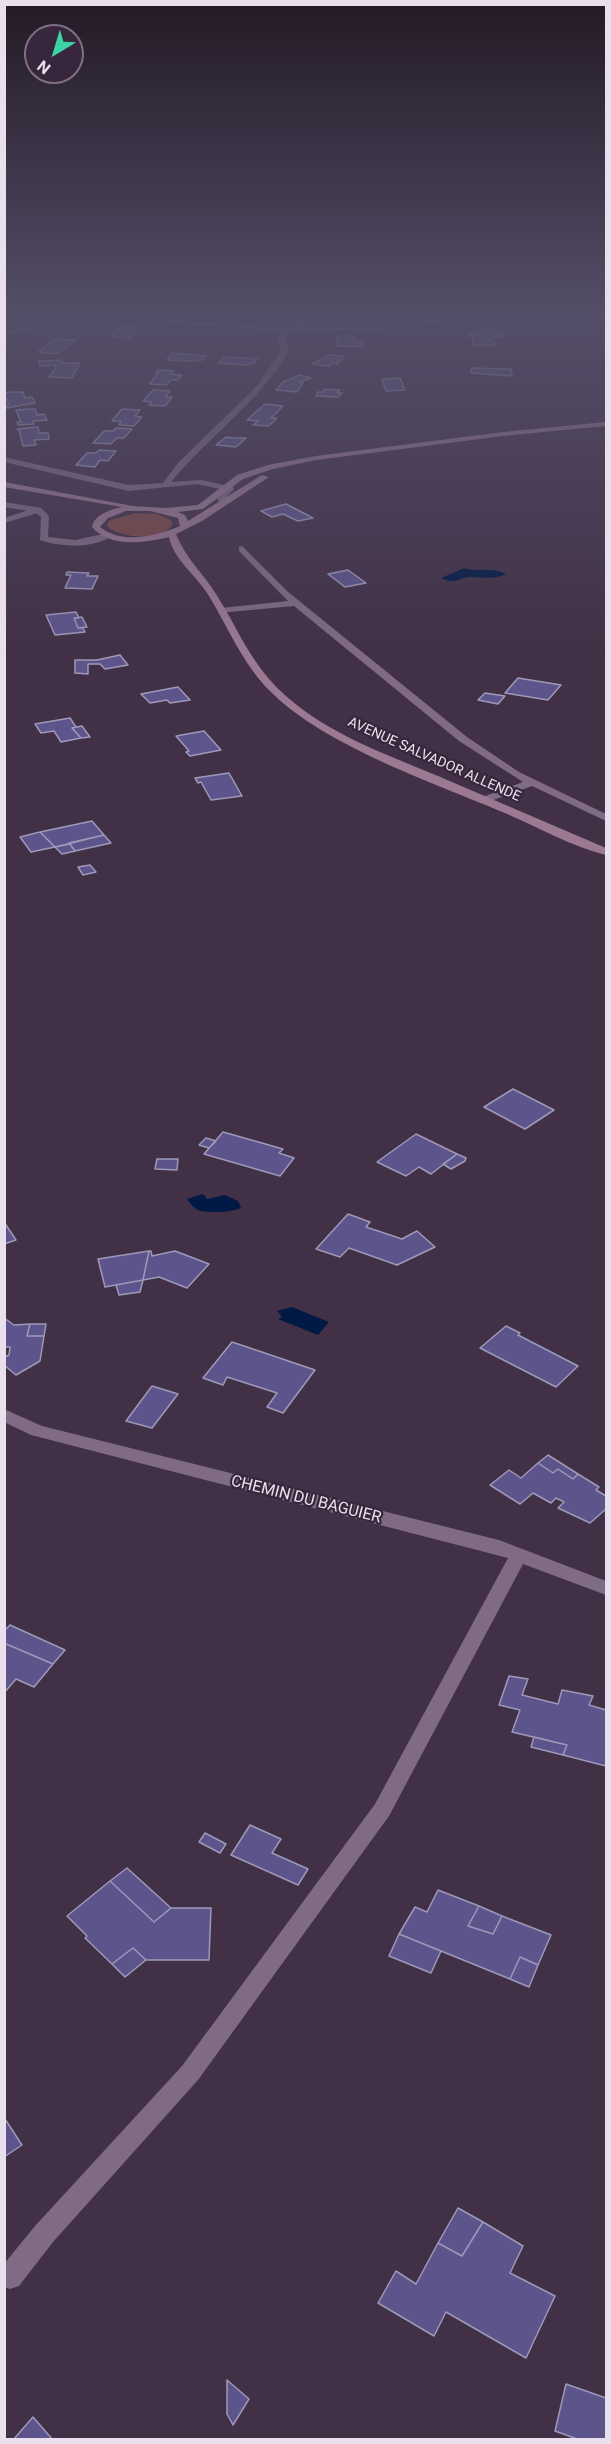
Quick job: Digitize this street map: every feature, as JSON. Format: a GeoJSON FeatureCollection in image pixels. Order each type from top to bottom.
{"type":"FeatureCollection","features":[{"type":"Feature","properties":{"kind":"main road"},"geometry":{"type":"LineString","coordinates":[[165,511],[200,507],[240,477],[295,463],[377,449],[560,429]]}},
{"type":"Feature","properties":{"kind":"main road"},"geometry":{"type":"LineString","coordinates":[[140,508],[118,511],[101,518],[96,527],[108,536],[133,540],[173,535],[224,503],[246,486],[295,463]]}},
{"type":"Feature","properties":{"kind":"main road"},"geometry":{"type":"LineString","coordinates":[[4,484],[165,511],[182,517],[185,526]]}},
{"type":"Feature","properties":{"kind":"main road"},"geometry":{"type":"LineString","coordinates":[[57,492],[87,506],[101,518]]}},
{"type":"Feature","properties":{"kind":"main road","name":"AVENUE SALVADOR ALLENDE"},"geometry":{"type":"LineString","coordinates":[[173,535],[181,557]]}},
{"type":"Feature","properties":{"kind":"main road","name":"AVENUE SALVADOR ALLENDE"},"geometry":{"type":"LineString","coordinates":[[133,540],[181,557],[200,576],[242,649],[278,693],[340,735],[393,761],[606,852]]}},
{"type":"Feature","properties":{"kind":"street"},"geometry":{"type":"LineString","coordinates":[[168,484],[167,482],[178,467],[218,429]]}},
{"type":"Feature","properties":{"kind":"street"},"geometry":{"type":"LineString","coordinates":[[4,459],[129,488],[168,484],[174,486],[197,482],[224,487],[230,489],[221,499],[224,503]]}},
{"type":"Feature","properties":{"kind":"street"},"geometry":{"type":"LineString","coordinates":[[4,504],[38,510],[45,516],[43,538],[64,543],[108,536]]}},
{"type":"Feature","properties":{"kind":"street"},"geometry":{"type":"LineString","coordinates":[[4,521],[38,510]]}},
{"type":"Feature","properties":{"kind":"street"},"geometry":{"type":"LineString","coordinates":[[242,549],[296,603],[464,739],[515,774],[606,818]]}},
{"type":"Feature","properties":{"kind":"street"},"geometry":{"type":"LineString","coordinates":[[221,610],[296,603]]}},
{"type":"Feature","properties":{"kind":"street"},"geometry":{"type":"LineString","coordinates":[[484,800],[533,782]]}},
{"type":"Feature","properties":{"kind":"street","name":"CHEMIN DU BAGUIER"},"geometry":{"type":"LineString","coordinates":[[4,1415],[37,1431],[499,1547],[606,1588]]}},
{"type":"Feature","properties":{"kind":"street"},"geometry":{"type":"LineString","coordinates":[[10,2277],[44,2234],[190,2073],[382,1810],[519,1555]]}},
{"type":"Feature","properties":{"kind":"shaded area"},"geometry":{"type":"Polygon","coordinates":[[[136,513],[157,514],[171,520],[173,524],[160,534],[133,536],[109,528],[107,524],[110,520],[136,513]]]}},
{"type":"Feature","properties":{"kind":"water"},"geometry":{"type":"Polygon","coordinates":[[[464,568],[506,574],[453,581],[441,578],[464,568]]]}},
{"type":"Feature","properties":{"kind":"water"},"geometry":{"type":"Polygon","coordinates":[[[203,1194],[207,1199],[225,1195],[238,1201],[241,1208],[210,1212],[199,1210],[187,1199],[203,1194]]]}},
{"type":"Feature","properties":{"kind":"water"},"geometry":{"type":"Polygon","coordinates":[[[292,1307],[329,1322],[318,1335],[278,1319],[282,1317],[277,1311],[292,1307]]]}},
{"type":"Feature","properties":{"kind":"building"},"geometry":{"type":"Polygon","coordinates":[[[17,429],[38,429],[39,433],[48,433],[49,439],[34,440],[36,445],[23,446],[17,429]]]}},
{"type":"Feature","properties":{"kind":"building"},"geometry":{"type":"Polygon","coordinates":[[[132,429],[124,438],[117,438],[111,444],[93,443],[104,431],[132,429]]]}},
{"type":"Feature","properties":{"kind":"building"},"geometry":{"type":"Polygon","coordinates":[[[226,437],[246,438],[236,447],[216,445],[226,437]]]}},
{"type":"Feature","properties":{"kind":"building"},"geometry":{"type":"Polygon","coordinates":[[[99,450],[116,451],[108,461],[100,460],[95,467],[76,465],[87,453],[96,453],[99,450]]]}},
{"type":"Feature","properties":{"kind":"building"},"geometry":{"type":"Polygon","coordinates":[[[286,504],[313,518],[298,521],[283,514],[272,517],[261,511],[286,504]]]}},
{"type":"Feature","properties":{"kind":"building"},"geometry":{"type":"Polygon","coordinates":[[[348,570],[366,583],[345,587],[328,574],[348,570]]]}},
{"type":"Feature","properties":{"kind":"building"},"geometry":{"type":"Polygon","coordinates":[[[67,572],[89,573],[87,576],[98,576],[92,589],[65,588],[71,575],[66,575],[67,572]]]}},
{"type":"Feature","properties":{"kind":"building"},"geometry":{"type":"Polygon","coordinates":[[[76,612],[79,618],[74,618],[78,628],[83,628],[85,632],[55,635],[46,615],[76,612]]]}},
{"type":"Feature","properties":{"kind":"building"},"geometry":{"type":"Polygon","coordinates":[[[82,617],[87,627],[78,628],[74,618],[82,617]]]}},
{"type":"Feature","properties":{"kind":"building"},"geometry":{"type":"Polygon","coordinates":[[[120,655],[128,665],[105,669],[100,664],[88,664],[88,674],[75,673],[75,660],[97,660],[120,655]]]}},
{"type":"Feature","properties":{"kind":"building"},"geometry":{"type":"Polygon","coordinates":[[[518,678],[561,685],[548,700],[505,693],[518,678]]]}},
{"type":"Feature","properties":{"kind":"building"},"geometry":{"type":"Polygon","coordinates":[[[178,687],[190,700],[150,703],[141,694],[178,687]]]}},
{"type":"Feature","properties":{"kind":"building"},"geometry":{"type":"Polygon","coordinates":[[[485,693],[505,696],[498,704],[478,700],[485,693]]]}},
{"type":"Feature","properties":{"kind":"building"},"geometry":{"type":"Polygon","coordinates":[[[70,718],[76,727],[72,728],[81,738],[61,742],[54,731],[41,733],[35,724],[70,718]]]}},
{"type":"Feature","properties":{"kind":"building"},"geometry":{"type":"Polygon","coordinates":[[[82,726],[90,737],[81,738],[72,728],[82,726]]]}},
{"type":"Feature","properties":{"kind":"building"},"geometry":{"type":"Polygon","coordinates":[[[204,731],[221,750],[190,756],[186,752],[189,751],[176,736],[204,731]]]}},
{"type":"Feature","properties":{"kind":"building"},"geometry":{"type":"Polygon","coordinates":[[[229,773],[242,796],[211,800],[201,782],[198,783],[195,778],[229,773]]]}},
{"type":"Feature","properties":{"kind":"building"},"geometry":{"type":"Polygon","coordinates":[[[92,821],[104,835],[55,847],[40,832],[92,821]]]}},
{"type":"Feature","properties":{"kind":"building"},"geometry":{"type":"Polygon","coordinates":[[[40,832],[55,847],[31,852],[20,837],[40,832]]]}},
{"type":"Feature","properties":{"kind":"building"},"geometry":{"type":"Polygon","coordinates":[[[104,835],[111,843],[75,851],[69,843],[104,835]]]}},
{"type":"Feature","properties":{"kind":"building"},"geometry":{"type":"Polygon","coordinates":[[[70,844],[75,851],[62,854],[55,847],[70,844]]]}},
{"type":"Feature","properties":{"kind":"building"},"geometry":{"type":"Polygon","coordinates":[[[90,865],[96,872],[83,875],[78,867],[90,865]]]}},
{"type":"Feature","properties":{"kind":"building"},"geometry":{"type":"Polygon","coordinates":[[[513,1089],[554,1110],[525,1129],[484,1107],[513,1089]]]}},
{"type":"Feature","properties":{"kind":"building"},"geometry":{"type":"Polygon","coordinates":[[[223,1132],[283,1149],[279,1153],[294,1158],[280,1176],[204,1154],[223,1132]]]}},
{"type":"Feature","properties":{"kind":"building"},"geometry":{"type":"Polygon","coordinates":[[[416,1134],[457,1154],[431,1174],[419,1167],[406,1176],[377,1162],[416,1134]]]}},
{"type":"Feature","properties":{"kind":"building"},"geometry":{"type":"Polygon","coordinates":[[[206,1138],[216,1141],[209,1148],[199,1145],[206,1138]]]}},
{"type":"Feature","properties":{"kind":"building"},"geometry":{"type":"Polygon","coordinates":[[[457,1154],[466,1158],[465,1161],[451,1169],[443,1164],[457,1154]]]}},
{"type":"Feature","properties":{"kind":"building"},"geometry":{"type":"Polygon","coordinates":[[[157,1159],[178,1159],[177,1170],[155,1169],[157,1159]]]}},
{"type":"Feature","properties":{"kind":"building"},"geometry":{"type":"Polygon","coordinates":[[[348,1214],[370,1222],[366,1227],[402,1239],[417,1231],[435,1247],[397,1265],[349,1248],[340,1257],[316,1249],[348,1214]]]}},
{"type":"Feature","properties":{"kind":"building"},"geometry":{"type":"Polygon","coordinates":[[[4,1222],[16,1240],[4,1244],[4,1222]]]}},
{"type":"Feature","properties":{"kind":"building"},"geometry":{"type":"Polygon","coordinates":[[[149,1251],[152,1256],[175,1251],[209,1264],[187,1288],[159,1277],[143,1280],[149,1251]]]}},
{"type":"Feature","properties":{"kind":"building"},"geometry":{"type":"Polygon","coordinates":[[[149,1251],[143,1280],[105,1287],[98,1259],[149,1251]]]}},
{"type":"Feature","properties":{"kind":"building"},"geometry":{"type":"Polygon","coordinates":[[[143,1280],[140,1292],[119,1295],[116,1285],[143,1280]]]}},
{"type":"Feature","properties":{"kind":"building"},"geometry":{"type":"Polygon","coordinates":[[[4,1318],[14,1325],[30,1324],[27,1336],[44,1336],[40,1361],[16,1375],[4,1365],[4,1357],[9,1355],[10,1347],[4,1347],[4,1318]]]}},
{"type":"Feature","properties":{"kind":"building"},"geometry":{"type":"Polygon","coordinates":[[[30,1324],[46,1324],[44,1336],[27,1336],[30,1324]]]}},
{"type":"Feature","properties":{"kind":"building"},"geometry":{"type":"Polygon","coordinates":[[[506,1326],[520,1333],[518,1335],[578,1366],[556,1387],[480,1348],[506,1326]]]}},
{"type":"Feature","properties":{"kind":"building"},"geometry":{"type":"Polygon","coordinates":[[[232,1342],[315,1370],[283,1413],[267,1407],[277,1393],[227,1377],[223,1385],[203,1378],[232,1342]]]}},
{"type":"Feature","properties":{"kind":"building"},"geometry":{"type":"Polygon","coordinates":[[[152,1386],[178,1394],[152,1428],[126,1421],[152,1386]]]}},
{"type":"Feature","properties":{"kind":"building"},"geometry":{"type":"Polygon","coordinates":[[[548,1455],[578,1474],[573,1479],[558,1469],[553,1473],[538,1463],[548,1455]]]}},
{"type":"Feature","properties":{"kind":"building"},"geometry":{"type":"Polygon","coordinates":[[[538,1463],[553,1473],[558,1469],[573,1479],[578,1474],[599,1487],[596,1490],[606,1496],[606,1509],[590,1523],[558,1508],[564,1502],[556,1498],[551,1503],[533,1493],[520,1504],[490,1485],[509,1470],[521,1478],[538,1463]]]}},
{"type":"Feature","properties":{"kind":"building"},"geometry":{"type":"Polygon","coordinates":[[[10,1625],[65,1650],[53,1664],[4,1643],[4,1631],[10,1625]]]}},
{"type":"Feature","properties":{"kind":"building"},"geometry":{"type":"Polygon","coordinates":[[[4,1643],[53,1664],[34,1687],[16,1679],[4,1693],[4,1643]]]}},
{"type":"Feature","properties":{"kind":"building"},"geometry":{"type":"Polygon","coordinates":[[[509,1676],[528,1679],[522,1695],[558,1704],[562,1690],[593,1696],[589,1705],[606,1710],[606,1766],[563,1755],[567,1745],[512,1732],[520,1710],[499,1705],[509,1676]]]}},
{"type":"Feature","properties":{"kind":"building"},"geometry":{"type":"Polygon","coordinates":[[[534,1737],[567,1745],[563,1755],[531,1747],[534,1737]]]}},
{"type":"Feature","properties":{"kind":"building"},"geometry":{"type":"Polygon","coordinates":[[[250,1825],[281,1839],[272,1853],[308,1869],[298,1885],[231,1855],[250,1825]]]}},
{"type":"Feature","properties":{"kind":"building"},"geometry":{"type":"Polygon","coordinates":[[[205,1833],[226,1844],[220,1853],[199,1842],[205,1833]]]}},
{"type":"Feature","properties":{"kind":"building"},"geometry":{"type":"Polygon","coordinates":[[[127,1868],[171,1908],[154,1922],[110,1881],[127,1868]]]}},
{"type":"Feature","properties":{"kind":"building"},"geometry":{"type":"Polygon","coordinates":[[[110,1881],[154,1922],[171,1908],[211,1908],[209,1960],[146,1960],[133,1948],[112,1964],[85,1938],[87,1936],[67,1916],[110,1881]]]}},
{"type":"Feature","properties":{"kind":"building"},"geometry":{"type":"Polygon","coordinates":[[[438,1890],[479,1906],[468,1926],[493,1934],[502,1916],[551,1935],[538,1965],[520,1957],[510,1979],[399,1934],[415,1907],[427,1912],[438,1890]]]}},
{"type":"Feature","properties":{"kind":"building"},"geometry":{"type":"Polygon","coordinates":[[[479,1906],[502,1916],[493,1934],[468,1926],[479,1906]]]}},
{"type":"Feature","properties":{"kind":"building"},"geometry":{"type":"Polygon","coordinates":[[[399,1934],[441,1951],[431,1973],[389,1956],[399,1934]]]}},
{"type":"Feature","properties":{"kind":"building"},"geometry":{"type":"Polygon","coordinates":[[[133,1948],[146,1960],[125,1977],[112,1964],[133,1948]]]}},
{"type":"Feature","properties":{"kind":"building"},"geometry":{"type":"Polygon","coordinates":[[[520,1957],[538,1965],[529,1987],[510,1979],[520,1957]]]}},
{"type":"Feature","properties":{"kind":"building"},"geometry":{"type":"Polygon","coordinates":[[[4,2120],[22,2145],[4,2157],[4,2120]]]}},
{"type":"Feature","properties":{"kind":"building"},"geometry":{"type":"Polygon","coordinates":[[[458,2208],[483,2222],[462,2256],[438,2243],[458,2208]]]}},
{"type":"Feature","properties":{"kind":"building"},"geometry":{"type":"Polygon","coordinates":[[[483,2222],[523,2246],[510,2273],[555,2296],[526,2358],[446,2312],[434,2336],[378,2303],[396,2271],[416,2284],[438,2243],[462,2256],[483,2222]]]}},
{"type":"Feature","properties":{"kind":"building"},"geometry":{"type":"Polygon","coordinates":[[[227,2380],[249,2399],[233,2425],[227,2414],[227,2380]]]}},
{"type":"Feature","properties":{"kind":"building"},"geometry":{"type":"Polygon","coordinates":[[[566,2384],[606,2398],[606,2440],[580,2440],[555,2431],[566,2384]]]}},
{"type":"Feature","properties":{"kind":"building"},"geometry":{"type":"Polygon","coordinates":[[[33,2417],[53,2440],[13,2440],[33,2417]]]}}]}
